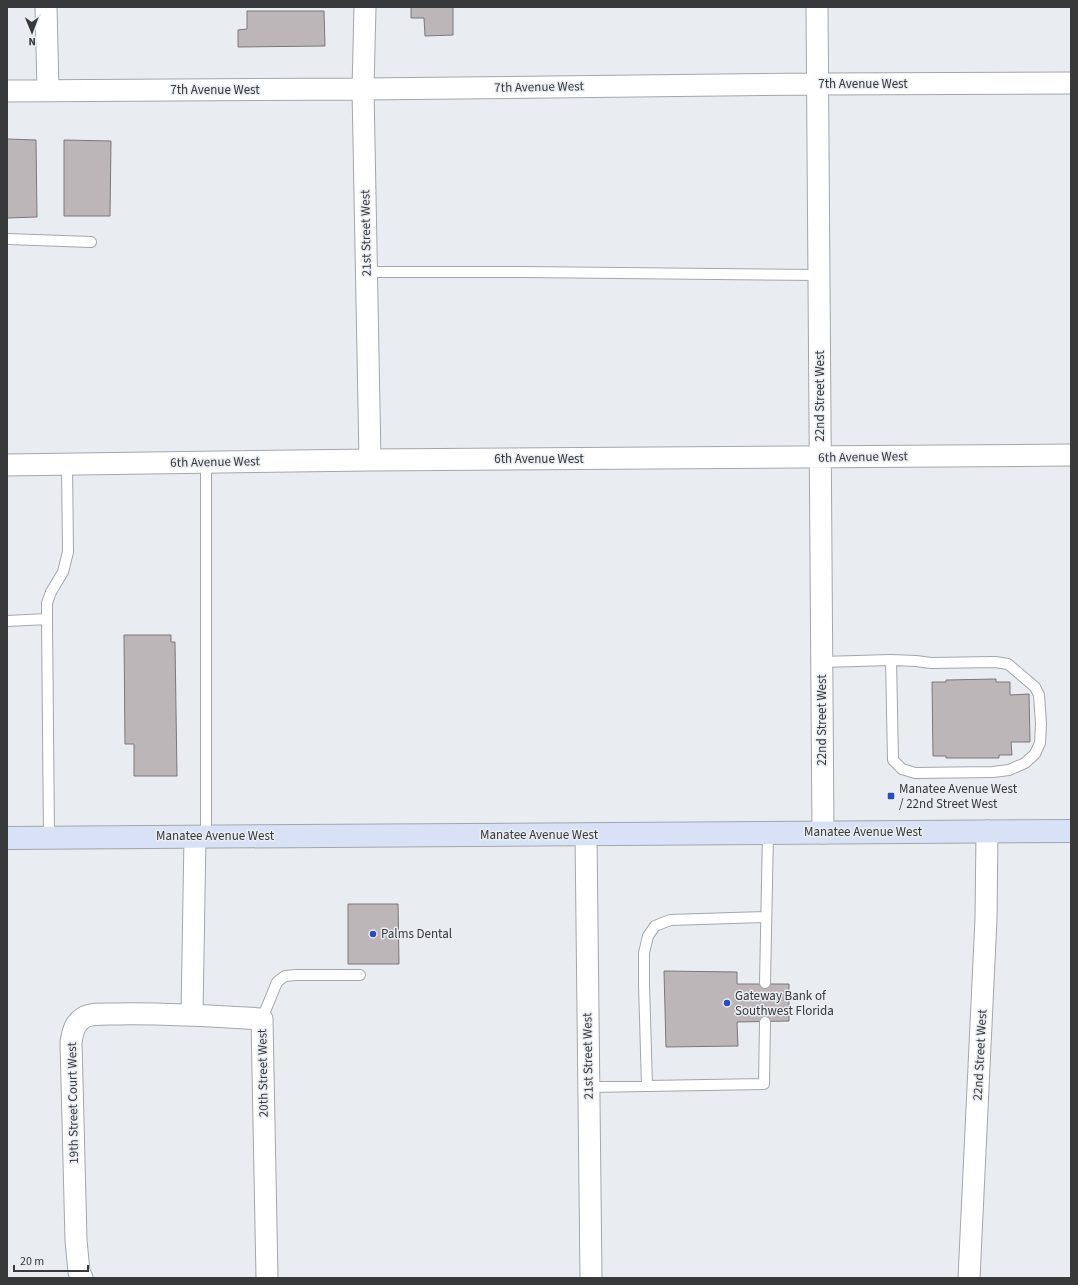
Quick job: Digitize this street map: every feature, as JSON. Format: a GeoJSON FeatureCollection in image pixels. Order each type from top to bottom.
{"type":"FeatureCollection","features":[{"type":"Feature","properties":{"kind":"main road","name":"Manatee Avenue West"},"geometry":{"type":"LineString","coordinates":[[7,838],[1071,831]]}},
{"type":"Feature","properties":{"kind":"street"},"geometry":{"type":"LineString","coordinates":[[46,7],[48,90]]}},
{"type":"Feature","properties":{"kind":"street","name":"21st Street West"},"geometry":{"type":"LineString","coordinates":[[365,7],[363,89],[370,460]]}},
{"type":"Feature","properties":{"kind":"street","name":"22nd Street West"},"geometry":{"type":"LineString","coordinates":[[817,7],[823,833]]}},
{"type":"Feature","properties":{"kind":"street","name":"7th Avenue West"},"geometry":{"type":"LineString","coordinates":[[7,91],[1071,83]]}},
{"type":"Feature","properties":{"kind":"street","name":"6th Avenue West"},"geometry":{"type":"LineString","coordinates":[[7,465],[370,460],[1071,455]]}},
{"type":"Feature","properties":{"kind":"street","name":"22nd Street West"},"geometry":{"type":"LineString","coordinates":[[969,1278],[986,920],[987,831]]}},
{"type":"Feature","properties":{"kind":"street","name":"21st Street West"},"geometry":{"type":"LineString","coordinates":[[586,834],[591,1278]]}},
{"type":"Feature","properties":{"kind":"street"},"geometry":{"type":"LineString","coordinates":[[192,1014],[200,837]]}},
{"type":"Feature","properties":{"kind":"street","name":"19th Street Court West"},"geometry":{"type":"LineString","coordinates":[[82,1278],[79,1272],[76,1240],[71,1042],[73,1028],[84,1017],[97,1014],[192,1014]]}},
{"type":"Feature","properties":{"kind":"street","name":"20th Street West"},"geometry":{"type":"LineString","coordinates":[[192,1014],[262,1019],[267,1278]]}},
{"type":"Feature","properties":{"kind":"lane"},"geometry":{"type":"LineString","coordinates":[[7,239],[91,242]]}},
{"type":"Feature","properties":{"kind":"lane"},"geometry":{"type":"LineString","coordinates":[[367,272],[819,275]]}},
{"type":"Feature","properties":{"kind":"lane"},"geometry":{"type":"LineString","coordinates":[[200,837],[206,462]]}},
{"type":"Feature","properties":{"kind":"lane"},"geometry":{"type":"LineString","coordinates":[[49,838],[47,603],[51,592],[63,572],[68,552],[67,464]]}},
{"type":"Feature","properties":{"kind":"lane"},"geometry":{"type":"LineString","coordinates":[[7,621],[47,619]]}},
{"type":"Feature","properties":{"kind":"lane"},"geometry":{"type":"LineString","coordinates":[[822,662],[891,660],[932,663],[995,662],[1008,664],[1035,687],[1039,695],[1041,724],[1040,743],[1035,754],[1024,763],[1009,770],[993,772],[915,773],[902,769],[893,760],[891,660]]}},
{"type":"Feature","properties":{"kind":"lane"},"geometry":{"type":"LineString","coordinates":[[765,983],[768,833]]}},
{"type":"Feature","properties":{"kind":"lane"},"geometry":{"type":"LineString","coordinates":[[647,1086],[644,953],[648,936],[655,926],[670,920],[766,917]]}},
{"type":"Feature","properties":{"kind":"lane"},"geometry":{"type":"LineString","coordinates":[[262,1019],[277,982],[285,976],[296,974],[360,975]]}},
{"type":"Feature","properties":{"kind":"lane"},"geometry":{"type":"LineString","coordinates":[[589,1086],[764,1084],[765,1022]]}},
{"type":"Feature","properties":{"kind":"building"},"geometry":{"type":"Polygon","coordinates":[[[411,7],[453,7],[453,35],[425,36],[424,18],[411,18],[411,7]]]}},
{"type":"Feature","properties":{"kind":"building"},"geometry":{"type":"Polygon","coordinates":[[[247,11],[324,11],[325,46],[238,47],[238,30],[247,29],[247,11]]]}},
{"type":"Feature","properties":{"kind":"building"},"geometry":{"type":"Polygon","coordinates":[[[7,139],[36,140],[37,217],[7,218],[7,139]]]}},
{"type":"Feature","properties":{"kind":"building"},"geometry":{"type":"Polygon","coordinates":[[[64,140],[111,141],[110,216],[64,216],[64,140]]]}},
{"type":"Feature","properties":{"kind":"building"},"geometry":{"type":"Polygon","coordinates":[[[124,635],[171,635],[171,642],[175,642],[177,776],[134,776],[134,744],[125,744],[124,635]]]}},
{"type":"Feature","properties":{"kind":"building"},"geometry":{"type":"Polygon","coordinates":[[[996,679],[996,682],[1010,682],[1010,695],[1029,694],[1030,742],[1011,742],[1012,755],[999,755],[999,758],[946,758],[946,756],[933,756],[932,682],[946,682],[946,680],[996,679]]]}},
{"type":"Feature","properties":{"kind":"building","name":"Palms Dental"},"geometry":{"type":"Polygon","coordinates":[[[348,904],[398,904],[399,964],[348,964],[348,904]]]}},
{"type":"Feature","properties":{"kind":"building","name":"Gateway Bank of Southwest Florida"},"geometry":{"type":"Polygon","coordinates":[[[664,971],[737,972],[737,984],[789,984],[789,1021],[737,1022],[738,1046],[666,1047],[664,971]]]}},
{"type":"Feature","properties":{"kind":"place","name":"Manatee Avenue West / 22nd Street West"},"geometry":{"type":"Point","coordinates":[891,796]}},
{"type":"Feature","properties":{"kind":"place","name":"Palms Dental"},"geometry":{"type":"Point","coordinates":[373,934]}},
{"type":"Feature","properties":{"kind":"place","name":"Gateway Bank of Southwest Florida"},"geometry":{"type":"Point","coordinates":[727,1003]}}]}
